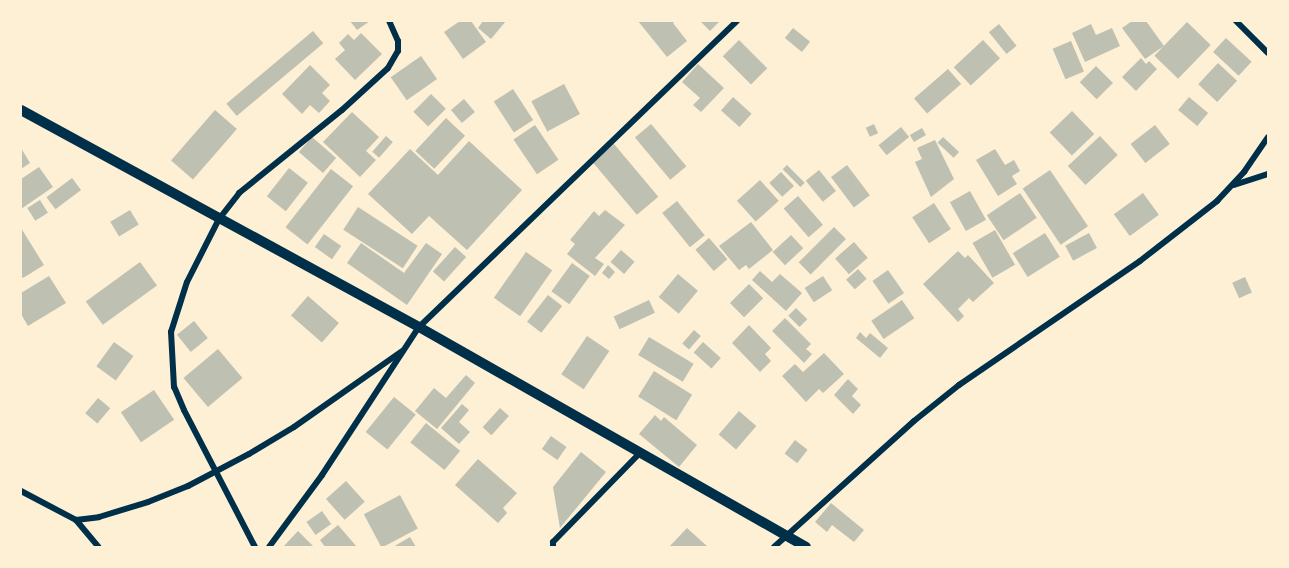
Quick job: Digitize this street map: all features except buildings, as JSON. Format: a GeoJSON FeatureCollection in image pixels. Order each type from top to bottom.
{"type":"FeatureCollection","features":[{"type":"Feature","properties":{"kind":"street"},"geometry":{"type":"LineString","coordinates":[[255,547],[174,387],[171,332],[187,282],[219,219],[239,193],[342,110],[388,68],[398,51],[398,41],[389,21]]}},
{"type":"Feature","properties":{"kind":"street"},"geometry":{"type":"LineString","coordinates":[[269,547],[322,475],[419,327],[737,21]]}},
{"type":"Feature","properties":{"kind":"street"},"geometry":{"type":"LineString","coordinates":[[1236,21],[1268,53]]}},
{"type":"Feature","properties":{"kind":"street"},"geometry":{"type":"LineString","coordinates":[[24,115],[419,327],[806,547]]}},
{"type":"Feature","properties":{"kind":"street"},"geometry":{"type":"LineString","coordinates":[[774,547],[959,385],[1140,261],[1233,185],[1268,137]]}},
{"type":"Feature","properties":{"kind":"street"},"geometry":{"type":"LineString","coordinates":[[1233,185],[1268,174]]}},
{"type":"Feature","properties":{"kind":"street"},"geometry":{"type":"LineString","coordinates":[[76,520],[99,517],[148,502],[218,472],[294,427],[405,349]]}},
{"type":"Feature","properties":{"kind":"street"},"geometry":{"type":"LineString","coordinates":[[553,547],[553,542],[640,453]]}},
{"type":"Feature","properties":{"kind":"street"},"geometry":{"type":"LineString","coordinates":[[21,491],[76,520],[99,547]]}}]}
